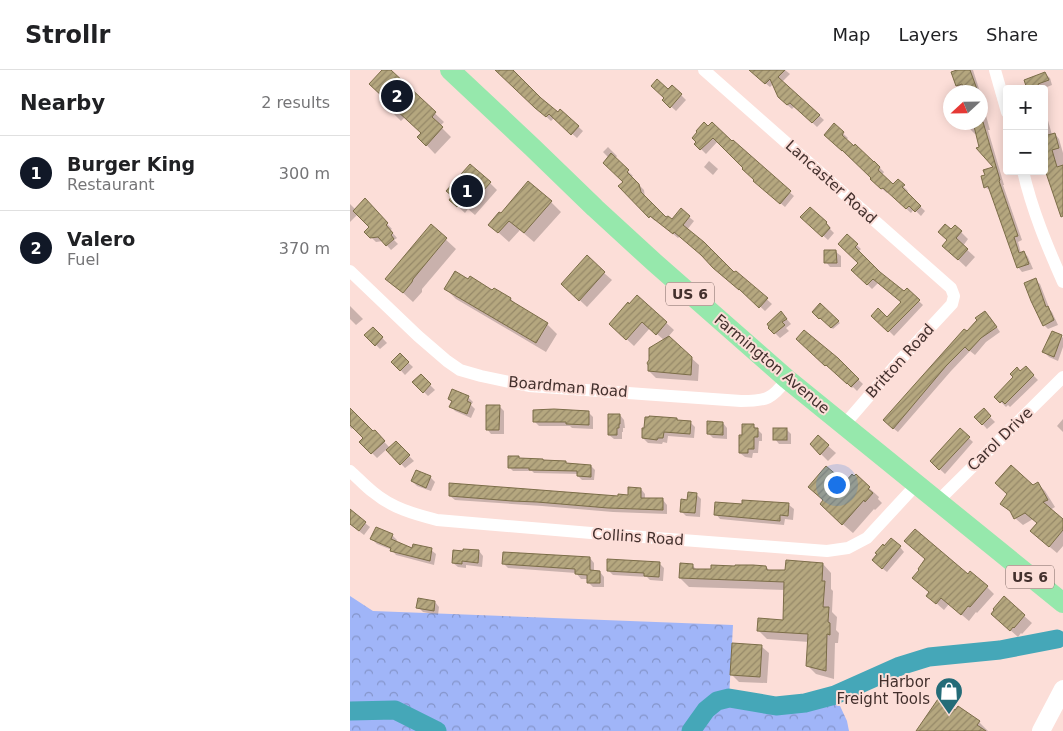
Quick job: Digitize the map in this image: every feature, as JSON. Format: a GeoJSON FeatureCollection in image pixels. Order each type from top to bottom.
{"type":"FeatureCollection","features":[{"type":"Feature","properties":{"kind":"highway","name":"Farmington Avenue"},"geometry":{"type":"LineString","coordinates":[[450,70],[532,146],[606,219],[787,379],[1063,603]]}},
{"type":"Feature","properties":{"kind":"main road"},"geometry":{"type":"LineString","coordinates":[[1042,731],[1063,689]]}},
{"type":"Feature","properties":{"kind":"street","name":"Lancaster Road"},"geometry":{"type":"LineString","coordinates":[[706,70],[950,288],[954,296]]}},
{"type":"Feature","properties":{"kind":"street"},"geometry":{"type":"LineString","coordinates":[[995,70],[1003,98]]}},
{"type":"Feature","properties":{"kind":"street"},"geometry":{"type":"LineString","coordinates":[[1024,175],[1028,193],[1063,282]]}},
{"type":"Feature","properties":{"kind":"street","name":"Boardman Road"},"geometry":{"type":"LineString","coordinates":[[350,270],[447,362],[460,370],[481,376],[529,386],[741,401],[768,398],[774,395],[787,379]]}},
{"type":"Feature","properties":{"kind":"street","name":"Britton Road"},"geometry":{"type":"LineString","coordinates":[[844,425],[952,304],[954,296]]}},
{"type":"Feature","properties":{"kind":"street","name":"Carol Drive"},"geometry":{"type":"LineString","coordinates":[[937,502],[1063,378]]}},
{"type":"Feature","properties":{"kind":"street","name":"Collins Road"},"geometry":{"type":"LineString","coordinates":[[350,471],[373,492],[397,508],[437,520],[591,534],[827,551],[848,548],[867,538],[916,485]]}},
{"type":"Feature","properties":{"kind":"green space"},"geometry":{"type":"Polygon","coordinates":[[[350,596],[373,611],[733,625],[729,698],[776,706],[805,703],[835,695],[847,721],[849,731],[350,731],[350,596]]]}},
{"type":"Feature","properties":{"kind":"building"},"geometry":{"type":"Polygon","coordinates":[[[382,70],[391,70],[436,112],[432,117],[443,127],[426,146],[417,137],[421,133],[395,109],[392,113],[380,102],[384,98],[369,84],[382,70]]]}},
{"type":"Feature","properties":{"kind":"building"},"geometry":{"type":"Polygon","coordinates":[[[495,70],[513,70],[541,98],[558,112],[560,109],[579,126],[571,135],[549,114],[546,117],[535,108],[495,70]]]}},
{"type":"Feature","properties":{"kind":"building"},"geometry":{"type":"Polygon","coordinates":[[[749,70],[785,70],[778,77],[820,115],[812,123],[790,103],[787,105],[778,97],[770,79],[765,84],[749,70]]]}},
{"type":"Feature","properties":{"kind":"building"},"geometry":{"type":"Polygon","coordinates":[[[970,70],[975,85],[956,85],[951,72],[970,70]]]}},
{"type":"Feature","properties":{"kind":"building"},"geometry":{"type":"Polygon","coordinates":[[[1045,72],[1049,80],[1038,85],[1026,85],[1024,80],[1045,72]]]}},
{"type":"Feature","properties":{"kind":"building"},"geometry":{"type":"Polygon","coordinates":[[[657,79],[668,89],[672,85],[682,94],[670,108],[662,100],[664,98],[651,86],[657,79]]]}},
{"type":"Feature","properties":{"kind":"building"},"geometry":{"type":"Polygon","coordinates":[[[704,122],[708,126],[712,122],[791,191],[780,204],[753,181],[743,168],[713,138],[700,150],[694,144],[696,142],[692,138],[704,122]]]}},
{"type":"Feature","properties":{"kind":"building"},"geometry":{"type":"Polygon","coordinates":[[[834,123],[844,132],[842,135],[874,161],[880,167],[878,170],[893,184],[898,179],[905,185],[902,187],[921,206],[915,212],[909,206],[906,209],[883,188],[881,189],[824,135],[834,123]]]}},
{"type":"Feature","properties":{"kind":"building"},"geometry":{"type":"Polygon","coordinates":[[[975,130],[985,130],[999,181],[1018,236],[1014,237],[1019,253],[1024,251],[1029,264],[1017,268],[988,186],[984,188],[981,176],[985,175],[983,170],[993,167],[976,148],[979,147],[975,130]]]}},
{"type":"Feature","properties":{"kind":"building"},"geometry":{"type":"Polygon","coordinates":[[[1055,133],[1059,148],[1052,150],[1057,167],[1063,165],[1063,216],[1061,217],[1047,175],[1048,135],[1055,133]]]}},
{"type":"Feature","properties":{"kind":"building"},"geometry":{"type":"Polygon","coordinates":[[[611,153],[629,170],[627,172],[639,184],[641,192],[666,217],[668,216],[672,219],[681,208],[690,216],[683,225],[704,242],[734,272],[736,271],[768,298],[759,308],[674,232],[673,234],[650,216],[649,218],[618,186],[623,182],[603,163],[611,153]]]}},
{"type":"Feature","properties":{"kind":"building"},"geometry":{"type":"Polygon","coordinates":[[[470,164],[491,182],[467,209],[460,203],[457,207],[449,200],[452,196],[446,191],[470,164]]]}},
{"type":"Feature","properties":{"kind":"building"},"geometry":{"type":"Polygon","coordinates":[[[528,181],[552,201],[524,233],[509,221],[498,233],[488,225],[499,212],[501,213],[528,181]]]}},
{"type":"Feature","properties":{"kind":"building"},"geometry":{"type":"Polygon","coordinates":[[[365,198],[388,223],[386,225],[393,233],[391,235],[394,239],[386,246],[378,237],[370,238],[364,232],[369,227],[353,211],[365,198]]]}},
{"type":"Feature","properties":{"kind":"building"},"geometry":{"type":"Polygon","coordinates":[[[810,207],[827,222],[830,228],[822,237],[800,217],[810,207]]]}},
{"type":"Feature","properties":{"kind":"building"},"geometry":{"type":"Polygon","coordinates":[[[431,224],[447,238],[403,293],[385,279],[431,224]]]}},
{"type":"Feature","properties":{"kind":"building"},"geometry":{"type":"Polygon","coordinates":[[[945,224],[951,229],[955,225],[962,231],[956,238],[968,249],[958,260],[942,246],[947,240],[938,232],[945,224]]]}},
{"type":"Feature","properties":{"kind":"building"},"geometry":{"type":"Polygon","coordinates":[[[847,234],[858,244],[855,247],[880,272],[904,291],[907,288],[920,300],[888,332],[871,316],[878,308],[887,317],[901,302],[873,279],[867,285],[851,270],[858,263],[838,244],[847,234]]]}},
{"type":"Feature","properties":{"kind":"building"},"geometry":{"type":"Polygon","coordinates":[[[824,250],[836,250],[837,263],[824,263],[824,250]]]}},
{"type":"Feature","properties":{"kind":"building"},"geometry":{"type":"Polygon","coordinates":[[[587,255],[605,272],[579,301],[561,284],[587,255]]]}},
{"type":"Feature","properties":{"kind":"building"},"geometry":{"type":"Polygon","coordinates":[[[455,271],[468,279],[470,276],[492,290],[494,288],[548,323],[536,343],[444,289],[455,271]]]}},
{"type":"Feature","properties":{"kind":"building"},"geometry":{"type":"Polygon","coordinates":[[[1036,278],[1046,307],[1048,306],[1054,320],[1043,326],[1024,283],[1036,278]]]}},
{"type":"Feature","properties":{"kind":"building"},"geometry":{"type":"Polygon","coordinates":[[[637,295],[667,322],[656,335],[642,322],[626,340],[609,324],[628,302],[629,304],[637,295]]]}},
{"type":"Feature","properties":{"kind":"building"},"geometry":{"type":"Polygon","coordinates":[[[820,303],[839,321],[831,328],[812,312],[820,303]]]}},
{"type":"Feature","properties":{"kind":"building"},"geometry":{"type":"Polygon","coordinates":[[[781,311],[787,319],[782,322],[785,325],[774,334],[767,324],[781,311]]]}},
{"type":"Feature","properties":{"kind":"building"},"geometry":{"type":"Polygon","coordinates":[[[985,311],[997,327],[981,338],[969,351],[965,347],[946,366],[893,429],[883,420],[964,329],[967,331],[977,320],[975,318],[985,311]]]}},
{"type":"Feature","properties":{"kind":"building"},"geometry":{"type":"Polygon","coordinates":[[[373,327],[383,337],[375,346],[364,335],[373,327]]]}},
{"type":"Feature","properties":{"kind":"building"},"geometry":{"type":"Polygon","coordinates":[[[804,330],[838,358],[859,379],[851,387],[796,339],[804,330]]]}},
{"type":"Feature","properties":{"kind":"building"},"geometry":{"type":"Polygon","coordinates":[[[1052,331],[1062,335],[1054,357],[1042,352],[1052,331]]]}},
{"type":"Feature","properties":{"kind":"building"},"geometry":{"type":"Polygon","coordinates":[[[669,336],[692,357],[691,375],[648,371],[649,348],[669,336]]]}},
{"type":"Feature","properties":{"kind":"building"},"geometry":{"type":"Polygon","coordinates":[[[400,353],[409,362],[400,371],[391,362],[400,353]]]}},
{"type":"Feature","properties":{"kind":"building"},"geometry":{"type":"Polygon","coordinates":[[[1026,366],[1034,375],[1005,404],[1002,401],[1000,403],[994,397],[1013,377],[1010,374],[1017,367],[1020,371],[1026,366]]]}},
{"type":"Feature","properties":{"kind":"building"},"geometry":{"type":"Polygon","coordinates":[[[421,374],[431,384],[423,393],[412,382],[421,374]]]}},
{"type":"Feature","properties":{"kind":"building"},"geometry":{"type":"Polygon","coordinates":[[[452,389],[469,396],[467,401],[471,403],[467,414],[449,407],[452,401],[448,399],[452,389]]]}},
{"type":"Feature","properties":{"kind":"building"},"geometry":{"type":"Polygon","coordinates":[[[486,405],[500,405],[499,430],[486,430],[486,405]]]}},
{"type":"Feature","properties":{"kind":"building"},"geometry":{"type":"Polygon","coordinates":[[[350,408],[385,441],[371,454],[359,442],[363,438],[350,425],[350,408]]]}},
{"type":"Feature","properties":{"kind":"building"},"geometry":{"type":"Polygon","coordinates":[[[984,408],[991,416],[982,425],[974,417],[984,408]]]}},
{"type":"Feature","properties":{"kind":"building"},"geometry":{"type":"Polygon","coordinates":[[[533,410],[589,411],[589,425],[566,424],[566,422],[533,422],[533,410]]]}},
{"type":"Feature","properties":{"kind":"building"},"geometry":{"type":"Polygon","coordinates":[[[608,414],[620,414],[617,435],[608,435],[608,414]]]}},
{"type":"Feature","properties":{"kind":"building"},"geometry":{"type":"Polygon","coordinates":[[[645,417],[691,421],[690,434],[664,432],[663,438],[658,438],[657,440],[642,438],[645,417]]]}},
{"type":"Feature","properties":{"kind":"building"},"geometry":{"type":"Polygon","coordinates":[[[707,421],[723,422],[723,435],[707,434],[707,421]]]}},
{"type":"Feature","properties":{"kind":"building"},"geometry":{"type":"Polygon","coordinates":[[[742,424],[754,424],[754,428],[758,428],[758,437],[754,437],[754,449],[748,449],[748,453],[739,453],[739,435],[742,435],[742,424]]]}},
{"type":"Feature","properties":{"kind":"building"},"geometry":{"type":"Polygon","coordinates":[[[773,428],[787,428],[787,440],[773,440],[773,428]]]}},
{"type":"Feature","properties":{"kind":"building"},"geometry":{"type":"Polygon","coordinates":[[[960,428],[970,437],[939,470],[930,461],[960,428]]]}},
{"type":"Feature","properties":{"kind":"building"},"geometry":{"type":"Polygon","coordinates":[[[818,435],[829,445],[820,455],[810,444],[818,435]]]}},
{"type":"Feature","properties":{"kind":"building"},"geometry":{"type":"Polygon","coordinates":[[[396,441],[410,455],[400,465],[386,450],[396,441]]]}},
{"type":"Feature","properties":{"kind":"building"},"geometry":{"type":"Polygon","coordinates":[[[508,456],[591,465],[591,477],[577,476],[577,471],[508,468],[508,456]]]}},
{"type":"Feature","properties":{"kind":"building"},"geometry":{"type":"Polygon","coordinates":[[[1011,465],[1033,485],[1038,482],[1048,500],[1043,502],[1063,519],[1063,530],[1049,547],[1030,531],[1037,523],[1025,513],[1014,519],[1010,511],[1000,504],[1007,494],[995,483],[1011,465]]]}},
{"type":"Feature","properties":{"kind":"building"},"geometry":{"type":"Polygon","coordinates":[[[826,466],[845,482],[852,474],[854,476],[856,474],[870,487],[868,489],[873,493],[865,502],[864,500],[842,525],[820,504],[823,500],[808,487],[826,466]]]}},
{"type":"Feature","properties":{"kind":"building"},"geometry":{"type":"Polygon","coordinates":[[[416,470],[431,476],[426,488],[411,481],[416,470]]]}},
{"type":"Feature","properties":{"kind":"building"},"geometry":{"type":"Polygon","coordinates":[[[449,483],[618,496],[618,494],[628,495],[628,487],[641,488],[641,498],[663,498],[663,510],[608,508],[449,496],[449,483]]]}},
{"type":"Feature","properties":{"kind":"building"},"geometry":{"type":"Polygon","coordinates":[[[688,492],[697,493],[695,513],[680,512],[681,499],[687,500],[688,492]]]}},
{"type":"Feature","properties":{"kind":"building"},"geometry":{"type":"Polygon","coordinates":[[[742,500],[789,503],[788,516],[780,515],[780,521],[714,515],[715,502],[742,504],[742,500]]]}},
{"type":"Feature","properties":{"kind":"building"},"geometry":{"type":"Polygon","coordinates":[[[350,509],[366,522],[359,531],[350,524],[350,509]]]}},
{"type":"Feature","properties":{"kind":"building"},"geometry":{"type":"Polygon","coordinates":[[[376,527],[393,534],[391,539],[412,548],[413,544],[432,548],[430,561],[390,551],[391,548],[370,539],[376,527]]]}},
{"type":"Feature","properties":{"kind":"building"},"geometry":{"type":"Polygon","coordinates":[[[915,529],[968,574],[970,571],[988,586],[961,615],[941,598],[936,604],[926,596],[929,592],[912,578],[925,559],[904,541],[915,529]]]}},
{"type":"Feature","properties":{"kind":"building"},"geometry":{"type":"Polygon","coordinates":[[[891,538],[901,546],[882,569],[872,560],[877,554],[875,553],[891,538]]]}},
{"type":"Feature","properties":{"kind":"building"},"geometry":{"type":"Polygon","coordinates":[[[463,549],[479,550],[478,563],[462,561],[462,564],[452,563],[453,550],[463,551],[463,549]]]}},
{"type":"Feature","properties":{"kind":"building"},"geometry":{"type":"Polygon","coordinates":[[[503,552],[590,557],[590,570],[600,571],[600,583],[587,583],[587,575],[575,574],[575,569],[502,564],[503,552]]]}},
{"type":"Feature","properties":{"kind":"building"},"geometry":{"type":"Polygon","coordinates":[[[607,559],[660,562],[659,577],[644,576],[644,573],[607,571],[607,559]]]}},
{"type":"Feature","properties":{"kind":"building"},"geometry":{"type":"Polygon","coordinates":[[[786,560],[823,563],[822,581],[825,581],[823,607],[829,607],[828,622],[830,623],[830,635],[827,634],[826,671],[806,666],[808,634],[757,631],[758,618],[783,620],[784,582],[679,578],[680,563],[693,564],[693,569],[711,569],[711,565],[753,565],[766,566],[767,570],[785,570],[786,560]]]}},
{"type":"Feature","properties":{"kind":"building"},"geometry":{"type":"Polygon","coordinates":[[[1004,596],[1025,615],[1010,631],[991,614],[1004,596]]]}},
{"type":"Feature","properties":{"kind":"building"},"geometry":{"type":"Polygon","coordinates":[[[418,598],[435,601],[434,611],[416,608],[418,598]]]}},
{"type":"Feature","properties":{"kind":"building"},"geometry":{"type":"Polygon","coordinates":[[[732,643],[762,645],[760,677],[730,675],[732,643]]]}},
{"type":"Feature","properties":{"kind":"building","name":"Harbor Freight Tools"},"geometry":{"type":"Polygon","coordinates":[[[938,699],[955,710],[958,706],[980,721],[977,725],[986,731],[916,731],[938,699]]]}},
{"type":"Feature","properties":{"kind":"waterway"},"geometry":{"type":"LineString","coordinates":[[691,731],[706,710],[717,701],[729,698],[776,706],[805,703],[835,695],[900,666],[929,657],[1000,650],[1057,639]]}},
{"type":"Feature","properties":{"kind":"waterway"},"geometry":{"type":"LineString","coordinates":[[350,711],[395,710],[437,731]]}},
{"type":"Feature","properties":{"kind":"place","name":"Valero"},"geometry":{"type":"Point","coordinates":[397,96]}},
{"type":"Feature","properties":{"kind":"place","name":"Burger King"},"geometry":{"type":"Point","coordinates":[467,191]}},
{"type":"Feature","properties":{"kind":"place","name":"Harbor Freight Tools"},"geometry":{"type":"Point","coordinates":[949,715]}}]}
